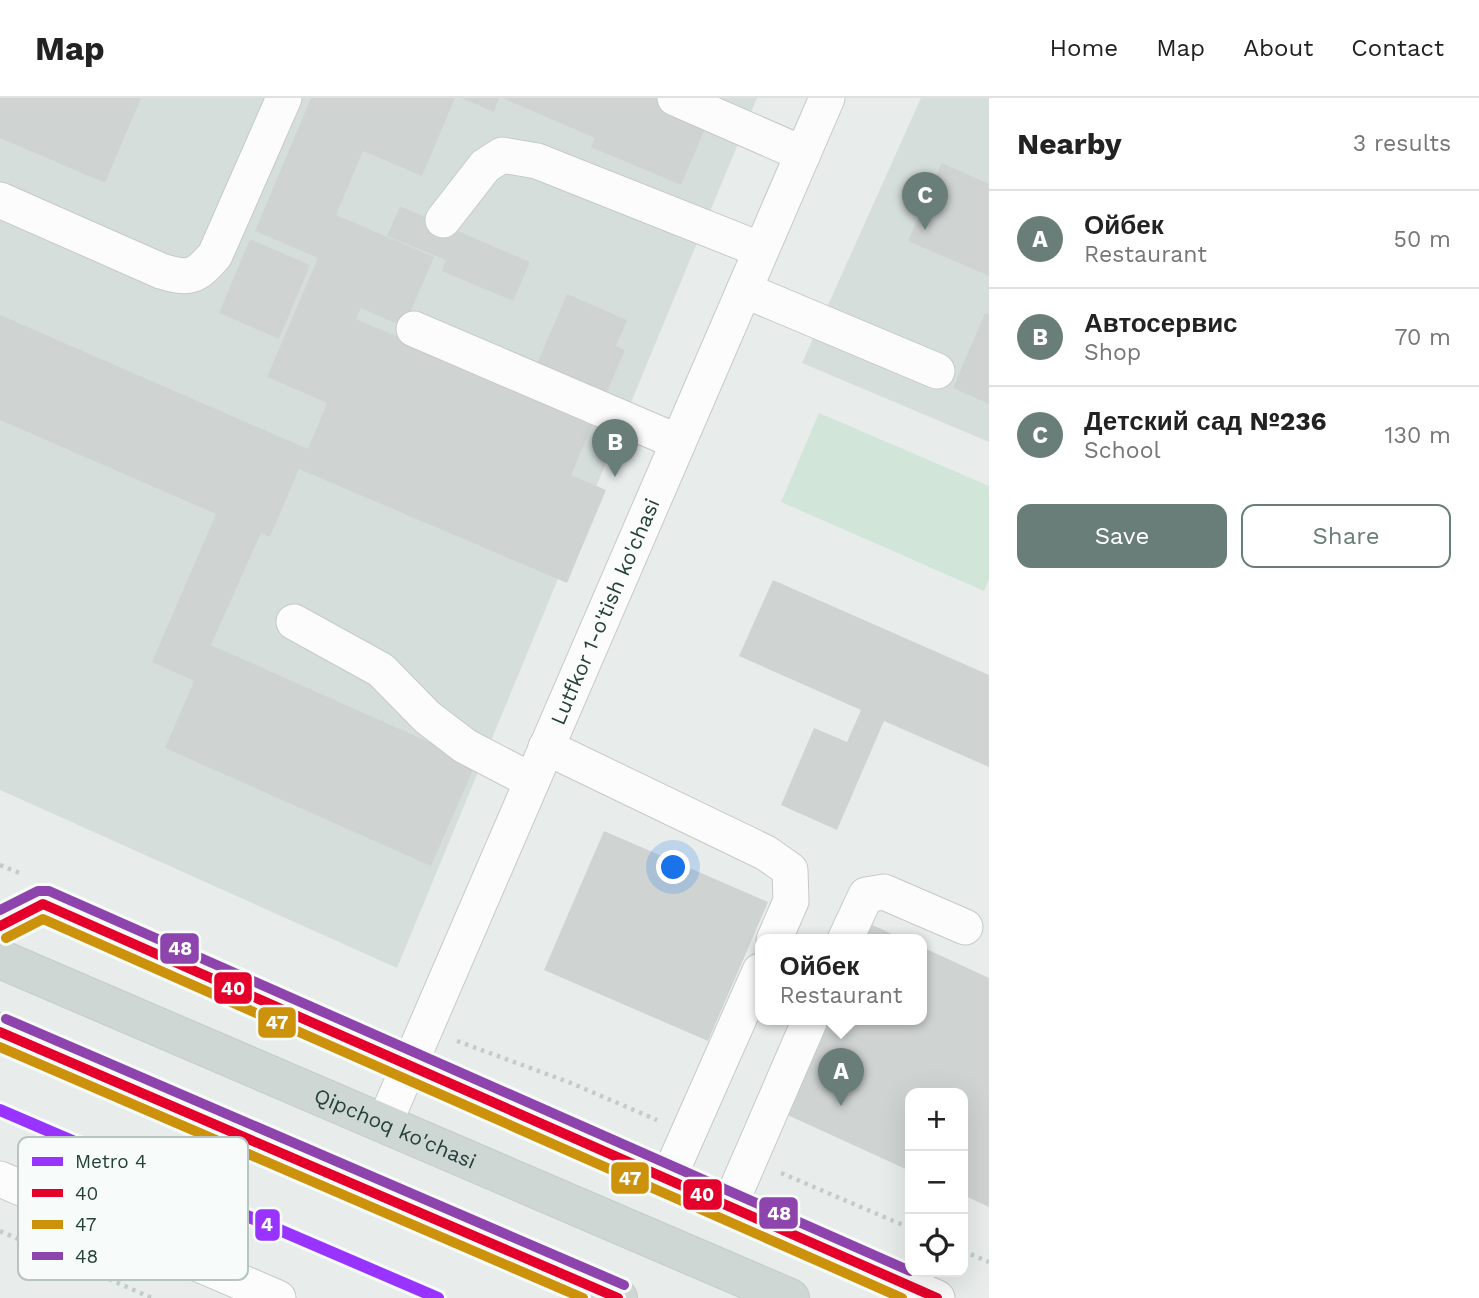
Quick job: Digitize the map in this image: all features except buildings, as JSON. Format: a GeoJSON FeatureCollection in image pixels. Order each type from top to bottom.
{"type":"FeatureCollection","features":[{"type":"Feature","properties":{"kind":"main road","name":"Qipchoq ko'chasi"},"geometry":{"type":"LineString","coordinates":[[0,959],[790,1298]]}},
{"type":"Feature","properties":{"kind":"main road"},"geometry":{"type":"LineString","coordinates":[[0,1032],[244,1137]]}},
{"type":"Feature","properties":{"kind":"main road"},"geometry":{"type":"LineString","coordinates":[[248,1139],[618,1298]]}},
{"type":"Feature","properties":{"kind":"street"},"geometry":{"type":"LineString","coordinates":[[0,200],[161,271],[182,278],[200,273],[215,255],[284,98]]}},
{"type":"Feature","properties":{"kind":"street"},"geometry":{"type":"LineString","coordinates":[[675,98],[803,154]]}},
{"type":"Feature","properties":{"kind":"street","name":"Lutfkor 1-o'tish ko'chasi"},"geometry":{"type":"LineString","coordinates":[[384,1124],[827,98]]}},
{"type":"Feature","properties":{"kind":"street"},"geometry":{"type":"LineString","coordinates":[[443,220],[485,166],[502,155],[537,161],[761,250]]}},
{"type":"Feature","properties":{"kind":"street"},"geometry":{"type":"LineString","coordinates":[[744,290],[937,371]]}},
{"type":"Feature","properties":{"kind":"street"},"geometry":{"type":"LineString","coordinates":[[414,329],[678,442]]}},
{"type":"Feature","properties":{"kind":"street"},"geometry":{"type":"LineString","coordinates":[[293,622],[381,670],[427,718],[465,746],[532,781]]}},
{"type":"Feature","properties":{"kind":"street"},"geometry":{"type":"LineString","coordinates":[[546,747],[766,853],[790,870],[791,901],[777,934]]}},
{"type":"Feature","properties":{"kind":"street"},"geometry":{"type":"LineString","coordinates":[[848,934],[866,895],[884,892],[965,927]]}},
{"type":"Feature","properties":{"kind":"street"},"geometry":{"type":"LineString","coordinates":[[0,926],[43,904],[937,1298]]}},
{"type":"Feature","properties":{"kind":"street"},"geometry":{"type":"LineString","coordinates":[[668,1180],[755,984]]}},
{"type":"Feature","properties":{"kind":"street"},"geometry":{"type":"LineString","coordinates":[[729,1207],[808,1025]]}},
{"type":"Feature","properties":{"kind":"street"},"geometry":{"type":"LineString","coordinates":[[0,1179],[18,1187]]}},
{"type":"Feature","properties":{"kind":"street"},"geometry":{"type":"LineString","coordinates":[[236,1280],[278,1298]]}},
{"type":"Feature","properties":{"kind":"path"},"geometry":{"type":"LineString","coordinates":[[424,1029],[571,1083],[688,1133]]}},
{"type":"Feature","properties":{"kind":"path"},"geometry":{"type":"LineString","coordinates":[[750,1159],[905,1226]]}},
{"type":"Feature","properties":{"kind":"path"},"geometry":{"type":"LineString","coordinates":[[0,1231],[18,1239]]}},
{"type":"Feature","properties":{"kind":"path"},"geometry":{"type":"LineString","coordinates":[[968,1253],[989,1262]]}},
{"type":"Feature","properties":{"kind":"path"},"geometry":{"type":"LineString","coordinates":[[111,1280],[152,1298]]}},
{"type":"Feature","properties":{"kind":"shaded area"},"geometry":{"type":"Polygon","coordinates":[[[0,98],[757,98],[397,968],[0,790],[0,98]]]}},
{"type":"Feature","properties":{"kind":"shaded area"},"geometry":{"type":"Polygon","coordinates":[[[921,98],[989,98],[989,442],[802,363],[921,98]]]}},
{"type":"Feature","properties":{"kind":"green space"},"geometry":{"type":"Polygon","coordinates":[[[819,413],[989,486],[989,579],[984,591],[781,502],[819,413]]]}},
{"type":"Feature","properties":{"kind":"metro line","name":"4"},"geometry":{"type":"LineString","coordinates":[[0,1110],[63,1137]]}},
{"type":"Feature","properties":{"kind":"metro line","name":"4"},"geometry":{"type":"LineString","coordinates":[[248,1216],[438,1298]]}},
{"type":"Feature","properties":{"kind":"transit line","name":"48"},"geometry":{"type":"LineString","coordinates":[[0,910],[38,891],[49,891],[905,1269]]}},
{"type":"Feature","properties":{"kind":"transit line","name":"40"},"geometry":{"type":"LineString","coordinates":[[0,926],[43,904],[937,1298]]}},
{"type":"Feature","properties":{"kind":"transit line","name":"47"},"geometry":{"type":"LineString","coordinates":[[6,938],[43,919],[902,1298]]}},
{"type":"Feature","properties":{"kind":"transit line","name":"48"},"geometry":{"type":"LineString","coordinates":[[6,1019],[624,1285]]}},
{"type":"Feature","properties":{"kind":"transit line","name":"40"},"geometry":{"type":"LineString","coordinates":[[0,1032],[244,1137]]}},
{"type":"Feature","properties":{"kind":"transit line","name":"47"},"geometry":{"type":"LineString","coordinates":[[0,1047],[209,1137]]}},
{"type":"Feature","properties":{"kind":"transit line","name":"40"},"geometry":{"type":"LineString","coordinates":[[248,1139],[618,1298]]}},
{"type":"Feature","properties":{"kind":"transit line","name":"47"},"geometry":{"type":"LineString","coordinates":[[248,1154],[583,1298]]}},
{"type":"Feature","properties":{"kind":"place","name":"Детский сад №236"},"geometry":{"type":"Point","coordinates":[925,230]}},
{"type":"Feature","properties":{"kind":"place","name":"Автосервис"},"geometry":{"type":"Point","coordinates":[615,477]}},
{"type":"Feature","properties":{"kind":"place","name":"Ойбек"},"geometry":{"type":"Point","coordinates":[841,1106]}}]}
